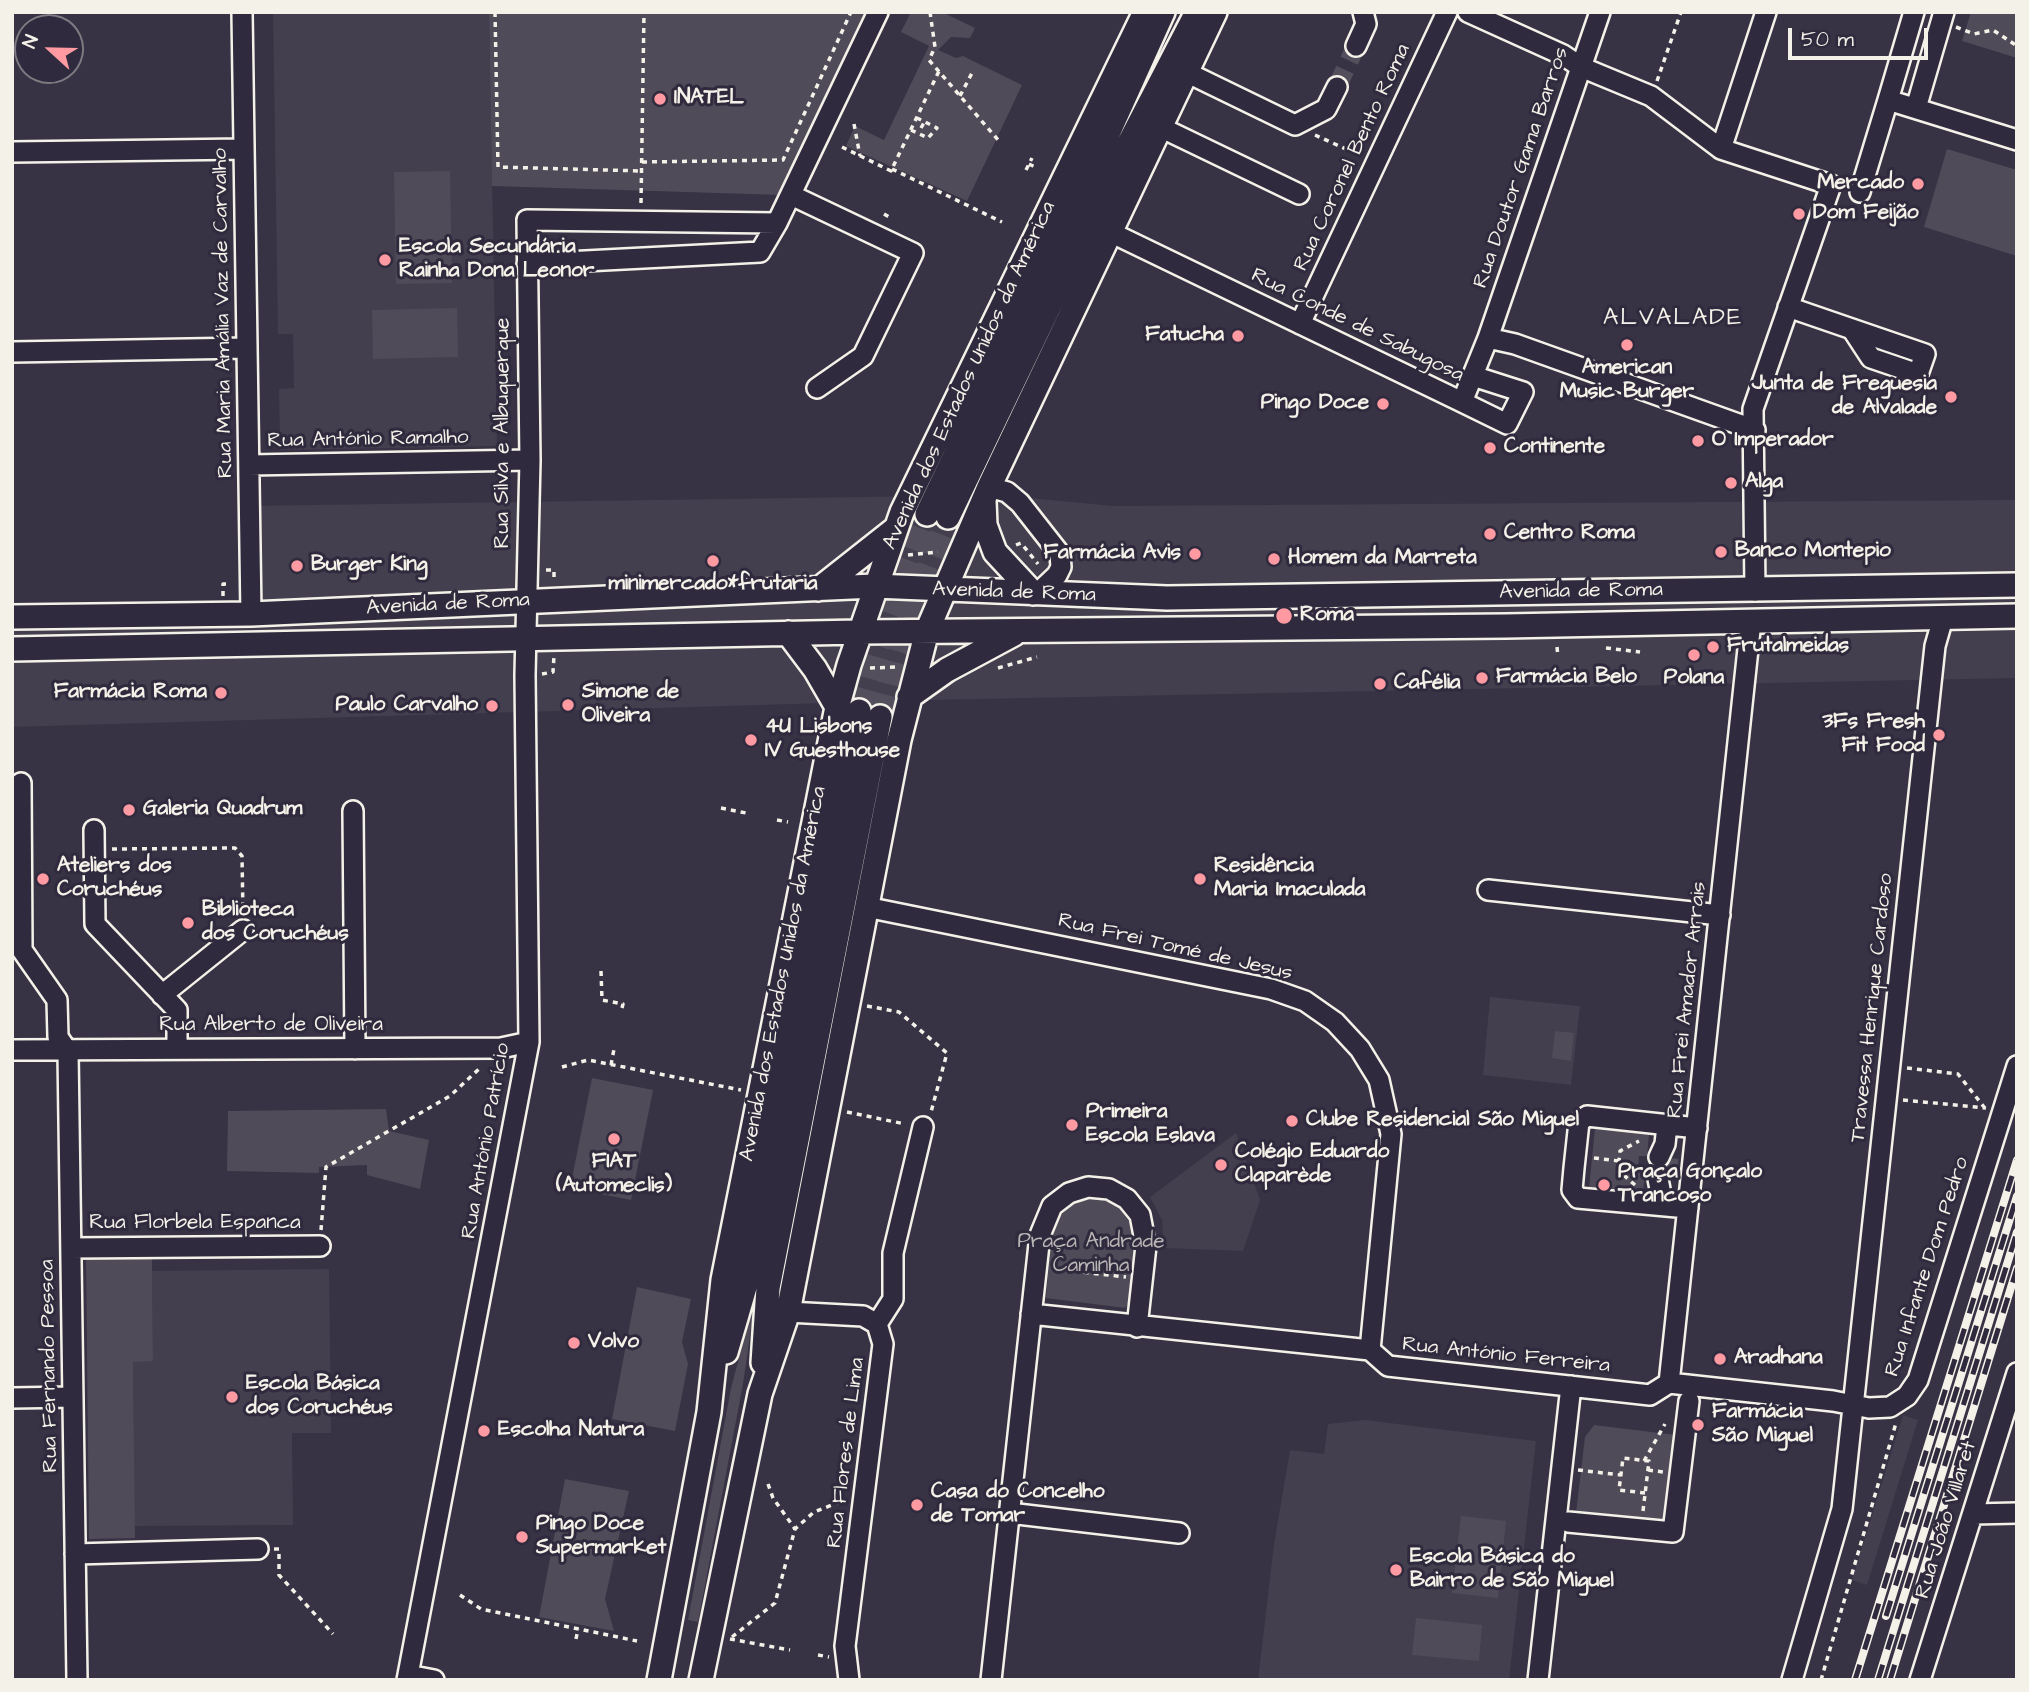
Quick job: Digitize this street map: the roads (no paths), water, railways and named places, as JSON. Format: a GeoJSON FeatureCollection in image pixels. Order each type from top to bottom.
{"type":"FeatureCollection","features":[{"type":"Feature","properties":{"kind":"main road","name":"Avenida dos Estados Unidos da América"},"geometry":{"type":"LineString","coordinates":[[761,1394],[768,1288],[859,712],[859,632],[895,528],[1145,12]]}},
{"type":"Feature","properties":{"kind":"main road","name":"Avenida dos Estados Unidos da América"},"geometry":{"type":"LineString","coordinates":[[1163,12],[938,515],[1197,12]]}},
{"type":"Feature","properties":{"kind":"main road","name":"Avenida dos Estados Unidos da América"},"geometry":{"type":"LineString","coordinates":[[701,1680],[761,1394],[789,1312],[866,907],[909,697],[927,631],[986,493],[1215,12]]}},
{"type":"Feature","properties":{"kind":"main road"},"geometry":{"type":"LineString","coordinates":[[986,493],[985,525],[995,552],[1035,593]]}},
{"type":"Feature","properties":{"kind":"main road"},"geometry":{"type":"LineString","coordinates":[[819,589],[895,528]]}},
{"type":"Feature","properties":{"kind":"main road","name":"Avenida de Roma"},"geometry":{"type":"LineString","coordinates":[[12,617],[251,614],[874,586],[943,591],[1167,598],[2017,585]]}},
{"type":"Feature","properties":{"kind":"main road"},"geometry":{"type":"LineString","coordinates":[[1753,623],[1759,591]]}},
{"type":"Feature","properties":{"kind":"main road"},"geometry":{"type":"LineString","coordinates":[[251,614],[252,643]]}},
{"type":"Feature","properties":{"kind":"main road","name":"Avenida de Roma"},"geometry":{"type":"LineString","coordinates":[[12,649],[859,632],[1015,633],[1753,623],[2017,615]]}},
{"type":"Feature","properties":{"kind":"main road"},"geometry":{"type":"LineString","coordinates":[[909,697],[947,670],[1015,633]]}},
{"type":"Feature","properties":{"kind":"main road"},"geometry":{"type":"LineString","coordinates":[[788,634],[827,687],[859,712]]}},
{"type":"Feature","properties":{"kind":"main road","name":"Avenida dos Estados Unidos da América"},"geometry":{"type":"LineString","coordinates":[[661,1678],[709,1412],[745,1287],[859,712]]}},
{"type":"Feature","properties":{"kind":"street","name":"Rua Maria Amália Vaz de Carvalho"},"geometry":{"type":"LineString","coordinates":[[242,12],[251,614]]}},
{"type":"Feature","properties":{"kind":"street"},"geometry":{"type":"LineString","coordinates":[[527,264],[760,252],[791,195],[878,12]]}},
{"type":"Feature","properties":{"kind":"street"},"geometry":{"type":"LineString","coordinates":[[1356,46],[1366,24],[1363,12]]}},
{"type":"Feature","properties":{"kind":"street","name":"Rua Coronel Bento Roma"},"geometry":{"type":"LineString","coordinates":[[1300,324],[1447,12]]}},
{"type":"Feature","properties":{"kind":"street"},"geometry":{"type":"LineString","coordinates":[[1468,12],[1563,55],[1581,67],[1651,96],[1721,149],[1831,184],[1753,409],[1759,591]]}},
{"type":"Feature","properties":{"kind":"street","name":"Rua Doutor Gama Barros"},"geometry":{"type":"LineString","coordinates":[[1488,338],[1600,12]]}},
{"type":"Feature","properties":{"kind":"street"},"geometry":{"type":"LineString","coordinates":[[1721,149],[1766,12]]}},
{"type":"Feature","properties":{"kind":"street"},"geometry":{"type":"LineString","coordinates":[[1860,192],[1914,12]]}},
{"type":"Feature","properties":{"kind":"street"},"geometry":{"type":"LineString","coordinates":[[1916,108],[1943,17]]}},
{"type":"Feature","properties":{"kind":"street"},"geometry":{"type":"LineString","coordinates":[[1188,73],[1295,125],[1326,109],[1337,87]]}},
{"type":"Feature","properties":{"kind":"street"},"geometry":{"type":"LineString","coordinates":[[1888,100],[2017,140]]}},
{"type":"Feature","properties":{"kind":"street"},"geometry":{"type":"LineString","coordinates":[[1162,128],[1298,194]]}},
{"type":"Feature","properties":{"kind":"street"},"geometry":{"type":"LineString","coordinates":[[12,152],[244,149]]}},
{"type":"Feature","properties":{"kind":"street"},"geometry":{"type":"LineString","coordinates":[[791,195],[913,253],[863,356],[817,388]]}},
{"type":"Feature","properties":{"kind":"street","name":"Rua Silva e Albuquerque"},"geometry":{"type":"LineString","coordinates":[[526,602],[530,460],[527,220],[777,223]]}},
{"type":"Feature","properties":{"kind":"street","name":"Rua Conde de Sabugosa"},"geometry":{"type":"LineString","coordinates":[[1112,233],[1462,402],[1488,338]]}},
{"type":"Feature","properties":{"kind":"street"},"geometry":{"type":"LineString","coordinates":[[1788,307],[1852,329]]}},
{"type":"Feature","properties":{"kind":"street"},"geometry":{"type":"LineString","coordinates":[[1488,338],[1515,344],[1755,430]]}},
{"type":"Feature","properties":{"kind":"street"},"geometry":{"type":"LineString","coordinates":[[12,352],[247,348]]}},
{"type":"Feature","properties":{"kind":"street"},"geometry":{"type":"LineString","coordinates":[[1462,402],[1507,424],[1523,391],[1473,376]]}},
{"type":"Feature","properties":{"kind":"street","name":"Rua António Ramalho"},"geometry":{"type":"LineString","coordinates":[[249,465],[530,460]]}},
{"type":"Feature","properties":{"kind":"street"},"geometry":{"type":"LineString","coordinates":[[986,493],[1007,492],[1020,503],[1059,554],[1061,567],[1057,575],[1035,593]]}},
{"type":"Feature","properties":{"kind":"street","name":"Rua António Patrício"},"geometry":{"type":"LineString","coordinates":[[407,1677],[529,1042],[526,602]]}},
{"type":"Feature","properties":{"kind":"street","name":"Travessa Henrique Cardoso"},"geometry":{"type":"LineString","coordinates":[[1852,1405],[1933,660],[1943,618]]}},
{"type":"Feature","properties":{"kind":"street","name":"Rua Frei Amador Arrais"},"geometry":{"type":"LineString","coordinates":[[1669,1383],[1753,623]]}},
{"type":"Feature","properties":{"kind":"street","name":"Rua Fernando Pessoa"},"geometry":{"type":"LineString","coordinates":[[20,783],[22,950],[57,1000],[58,1037],[68,1052],[77,1680]]}},
{"type":"Feature","properties":{"kind":"street"},"geometry":{"type":"LineString","coordinates":[[353,811],[355,1049]]}},
{"type":"Feature","properties":{"kind":"street"},"geometry":{"type":"LineString","coordinates":[[95,840],[95,924],[177,1010],[177,1049]]}},
{"type":"Feature","properties":{"kind":"street"},"geometry":{"type":"LineString","coordinates":[[1488,890],[1720,915]]}},
{"type":"Feature","properties":{"kind":"street","name":"Rua Frei Tomé de Jesus"},"geometry":{"type":"LineString","coordinates":[[866,907],[1271,989],[1305,1002],[1335,1022],[1360,1049],[1379,1080],[1391,1134],[1370,1350]]}},
{"type":"Feature","properties":{"kind":"street"},"geometry":{"type":"LineString","coordinates":[[162,995],[243,930]]}},
{"type":"Feature","properties":{"kind":"street","name":"Rua Alberto de Oliveira"},"geometry":{"type":"LineString","coordinates":[[12,1050],[68,1052],[155,1049],[501,1048],[529,1042]]}},
{"type":"Feature","properties":{"kind":"street","name":"Rua Infante Dom Pedro"},"geometry":{"type":"LineString","coordinates":[[1852,1405],[1869,1408],[1890,1407],[1907,1396],[1918,1380],[1994,1109],[2017,1066]]}},
{"type":"Feature","properties":{"kind":"street"},"geometry":{"type":"LineString","coordinates":[[1688,1208],[1663,1166],[1587,1116],[1579,1122],[1572,1190],[1578,1198],[1663,1166],[1697,1128]]}},
{"type":"Feature","properties":{"kind":"street"},"geometry":{"type":"LineString","coordinates":[[789,1312],[863,1316],[877,1324],[893,1299],[893,1253],[923,1127]]}},
{"type":"Feature","properties":{"kind":"street"},"geometry":{"type":"LineString","coordinates":[[991,1680],[1040,1235],[1046,1214],[1069,1193],[1099,1187],[1127,1199],[1144,1225],[1146,1246],[1137,1327]]}},
{"type":"Feature","properties":{"kind":"street","name":"Rua Florbela Espanca"},"geometry":{"type":"LineString","coordinates":[[71,1248],[320,1246]]}},
{"type":"Feature","properties":{"kind":"street","name":"Rua António Ferreira"},"geometry":{"type":"LineString","coordinates":[[1031,1314],[1370,1350],[1388,1366],[1650,1395],[1669,1383],[1852,1405]]}},
{"type":"Feature","properties":{"kind":"street","name":"Rua Flores de Lima"},"geometry":{"type":"LineString","coordinates":[[849,1680],[845,1646],[883,1344],[877,1324]]}},
{"type":"Feature","properties":{"kind":"street","name":"Rua João Villaret"},"geometry":{"type":"LineString","coordinates":[[1920,1680],[2017,1373]]}},
{"type":"Feature","properties":{"kind":"street"},"geometry":{"type":"LineString","coordinates":[[1538,1680],[1571,1386]]}},
{"type":"Feature","properties":{"kind":"street"},"geometry":{"type":"LineString","coordinates":[[12,1398],[73,1397]]}},
{"type":"Feature","properties":{"kind":"street"},"geometry":{"type":"LineString","coordinates":[[1568,1522],[1673,1532],[1689,1401]]}},
{"type":"Feature","properties":{"kind":"street"},"geometry":{"type":"LineString","coordinates":[[1792,1680],[1842,1509],[1852,1405]]}},
{"type":"Feature","properties":{"kind":"street"},"geometry":{"type":"LineString","coordinates":[[1009,1513],[1179,1533]]}},
{"type":"Feature","properties":{"kind":"street"},"geometry":{"type":"LineString","coordinates":[[1973,1514],[2017,1513]]}},
{"type":"Feature","properties":{"kind":"street"},"geometry":{"type":"LineString","coordinates":[[75,1554],[258,1549]]}},
{"type":"Feature","properties":{"kind":"street"},"geometry":{"type":"LineString","coordinates":[[407,1677],[434,1680]]}},
{"type":"Feature","properties":{"kind":"tunnel"},"geometry":{"type":"LineString","coordinates":[[1337,87],[1356,46]]}},
{"type":"Feature","properties":{"kind":"tunnel"},"geometry":{"type":"LineString","coordinates":[[859,711],[878,646],[927,514]]}},
{"type":"Feature","properties":{"kind":"tunnel"},"geometry":{"type":"LineString","coordinates":[[880,717],[897,651],[948,517]]}},
{"type":"Feature","properties":{"kind":"tunnel"},"geometry":{"type":"LineString","coordinates":[[1667,1175],[1669,1158]]}},
{"type":"Feature","properties":{"kind":"railway"},"geometry":{"type":"LineString","coordinates":[[1855,1680],[2017,1160]]}},
{"type":"Feature","properties":{"kind":"railway"},"geometry":{"type":"LineString","coordinates":[[1886,1616],[2017,1196]]}},
{"type":"Feature","properties":{"kind":"railway"},"geometry":{"type":"LineString","coordinates":[[1878,1680],[2017,1232]]}},
{"type":"Feature","properties":{"kind":"railway"},"geometry":{"type":"LineString","coordinates":[[1890,1680],[2017,1268]]}},
{"type":"Feature","properties":{"kind":"place","name":"INATEL"},"geometry":{"type":"Point","coordinates":[660,99]}},
{"type":"Feature","properties":{"kind":"place","name":"Mercado"},"geometry":{"type":"Point","coordinates":[1918,184]}},
{"type":"Feature","properties":{"kind":"place","name":"Dom Feijão"},"geometry":{"type":"Point","coordinates":[1799,214]}},
{"type":"Feature","properties":{"kind":"place","name":"Escola Secundária Rainha Dona Leonor"},"geometry":{"type":"Point","coordinates":[385,260]}},
{"type":"Feature","properties":{"kind":"place","name":"Fatucha"},"geometry":{"type":"Point","coordinates":[1238,336]}},
{"type":"Feature","properties":{"kind":"place","name":"American Music Burger"},"geometry":{"type":"Point","coordinates":[1627,345]}},
{"type":"Feature","properties":{"kind":"place","name":"Junta de Freguesia de Alvalade"},"geometry":{"type":"Point","coordinates":[1951,397]}},
{"type":"Feature","properties":{"kind":"place","name":"Pingo Doce"},"geometry":{"type":"Point","coordinates":[1383,404]}},
{"type":"Feature","properties":{"kind":"place","name":"O Imperador"},"geometry":{"type":"Point","coordinates":[1698,441]}},
{"type":"Feature","properties":{"kind":"place","name":"Continente"},"geometry":{"type":"Point","coordinates":[1490,448]}},
{"type":"Feature","properties":{"kind":"place","name":"Alga"},"geometry":{"type":"Point","coordinates":[1731,483]}},
{"type":"Feature","properties":{"kind":"place","name":"Centro Roma"},"geometry":{"type":"Point","coordinates":[1490,534]}},
{"type":"Feature","properties":{"kind":"place","name":"Banco Montepio"},"geometry":{"type":"Point","coordinates":[1721,552]}},
{"type":"Feature","properties":{"kind":"place","name":"Farmácia Avis"},"geometry":{"type":"Point","coordinates":[1195,554]}},
{"type":"Feature","properties":{"kind":"place","name":"Homem da Marreta"},"geometry":{"type":"Point","coordinates":[1274,559]}},
{"type":"Feature","properties":{"kind":"place","name":"minimercado*frutaria"},"geometry":{"type":"Point","coordinates":[713,561]}},
{"type":"Feature","properties":{"kind":"place","name":"Burger King"},"geometry":{"type":"Point","coordinates":[297,566]}},
{"type":"Feature","properties":{"kind":"place","name":"Roma"},"geometry":{"type":"Point","coordinates":[1284,616]}},
{"type":"Feature","properties":{"kind":"place","name":"Frutalmeidas"},"geometry":{"type":"Point","coordinates":[1713,647]}},
{"type":"Feature","properties":{"kind":"place","name":"Polana"},"geometry":{"type":"Point","coordinates":[1694,655]}},
{"type":"Feature","properties":{"kind":"place","name":"Farmácia Belo"},"geometry":{"type":"Point","coordinates":[1482,678]}},
{"type":"Feature","properties":{"kind":"place","name":"Cafélia"},"geometry":{"type":"Point","coordinates":[1380,684]}},
{"type":"Feature","properties":{"kind":"place","name":"Farmácia Roma"},"geometry":{"type":"Point","coordinates":[221,693]}},
{"type":"Feature","properties":{"kind":"place","name":"Simone de Oliveira"},"geometry":{"type":"Point","coordinates":[568,705]}},
{"type":"Feature","properties":{"kind":"place","name":"Paulo Carvalho"},"geometry":{"type":"Point","coordinates":[492,706]}},
{"type":"Feature","properties":{"kind":"place","name":"3Fs Fresh Fit Food"},"geometry":{"type":"Point","coordinates":[1939,735]}},
{"type":"Feature","properties":{"kind":"place","name":"4U Lisbons IV Guesthouse"},"geometry":{"type":"Point","coordinates":[751,740]}},
{"type":"Feature","properties":{"kind":"place","name":"Galeria Quadrum"},"geometry":{"type":"Point","coordinates":[129,810]}},
{"type":"Feature","properties":{"kind":"place","name":"Ateliers dos Coruchéus"},"geometry":{"type":"Point","coordinates":[43,879]}},
{"type":"Feature","properties":{"kind":"place","name":"Residência Maria Imaculada"},"geometry":{"type":"Point","coordinates":[1200,879]}},
{"type":"Feature","properties":{"kind":"place","name":"Biblioteca dos Coruchéus"},"geometry":{"type":"Point","coordinates":[188,923]}},
{"type":"Feature","properties":{"kind":"place","name":"Clube Residencial São Miguel"},"geometry":{"type":"Point","coordinates":[1292,1121]}},
{"type":"Feature","properties":{"kind":"place","name":"Primeira Escola Eslava"},"geometry":{"type":"Point","coordinates":[1072,1125]}},
{"type":"Feature","properties":{"kind":"place","name":"FIAT (Automeclis)"},"geometry":{"type":"Point","coordinates":[614,1139]}},
{"type":"Feature","properties":{"kind":"place","name":"Colégio Eduardo Claparède"},"geometry":{"type":"Point","coordinates":[1221,1165]}},
{"type":"Feature","properties":{"kind":"place","name":"Praça Gonçalo Trancoso"},"geometry":{"type":"Point","coordinates":[1604,1185]}},
{"type":"Feature","properties":{"kind":"place","name":"Volvo"},"geometry":{"type":"Point","coordinates":[574,1343]}},
{"type":"Feature","properties":{"kind":"place","name":"Aradhana"},"geometry":{"type":"Point","coordinates":[1720,1359]}},
{"type":"Feature","properties":{"kind":"place","name":"Escola Básica dos Coruchéus"},"geometry":{"type":"Point","coordinates":[232,1397]}},
{"type":"Feature","properties":{"kind":"place","name":"Farmácia São Miguel"},"geometry":{"type":"Point","coordinates":[1698,1425]}},
{"type":"Feature","properties":{"kind":"place","name":"Escolha Natura"},"geometry":{"type":"Point","coordinates":[484,1431]}},
{"type":"Feature","properties":{"kind":"place","name":"Casa do Concelho de Tomar"},"geometry":{"type":"Point","coordinates":[917,1505]}},
{"type":"Feature","properties":{"kind":"place","name":"Pingo Doce Supermarket"},"geometry":{"type":"Point","coordinates":[522,1537]}},
{"type":"Feature","properties":{"kind":"place","name":"Escola Básica do Bairro de São Miguel"},"geometry":{"type":"Point","coordinates":[1396,1570]}},
{"type":"Feature","properties":{"kind":"district","name":"ALVALADE"},"geometry":{"type":"Point","coordinates":[1673,319]}},
{"type":"Feature","properties":{"kind":"park label","name":"Praça Andrade Caminha"},"geometry":{"type":"Point","coordinates":[1091,1255]}}]}
